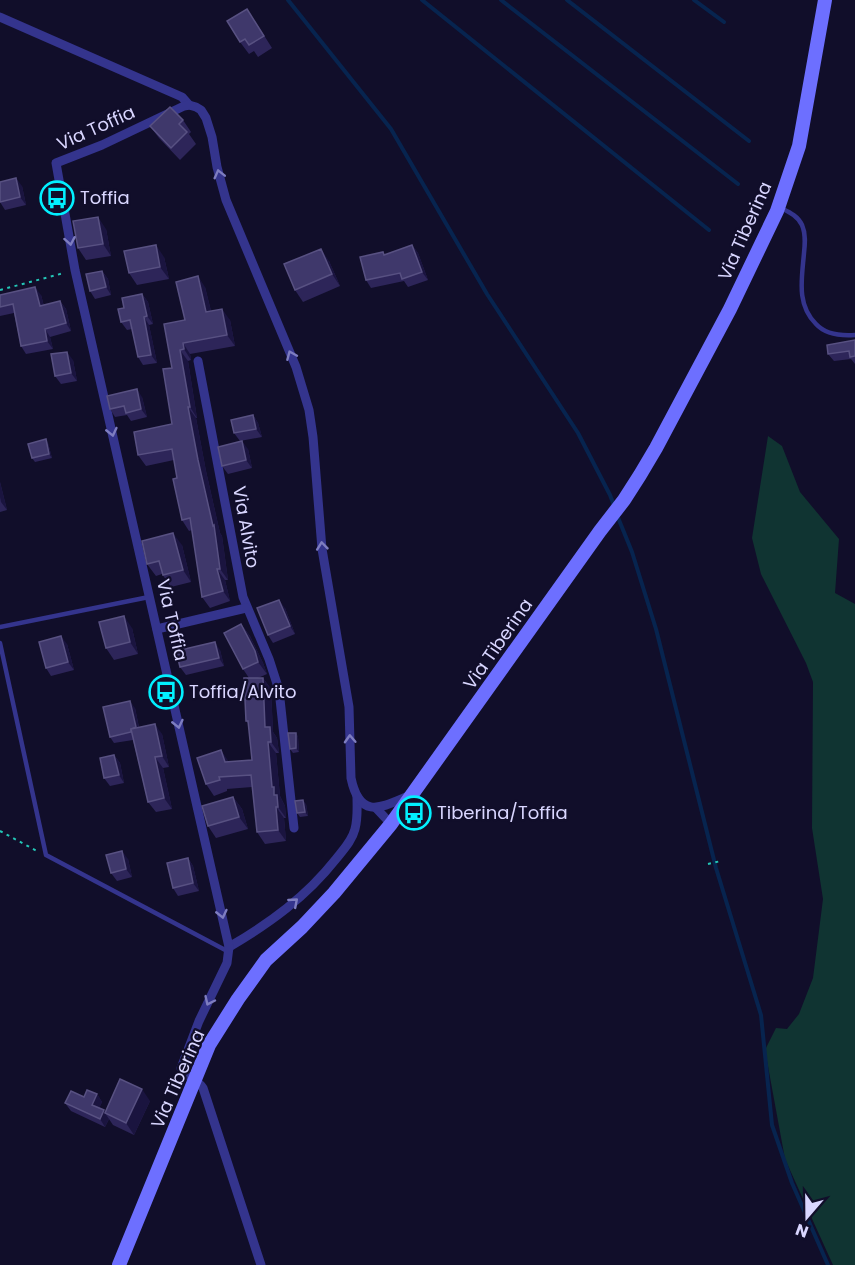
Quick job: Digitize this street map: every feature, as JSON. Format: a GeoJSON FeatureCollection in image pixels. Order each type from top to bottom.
{"type":"FeatureCollection","features":[{"type":"Feature","properties":{"kind":"main road","name":"Via Tiberina"},"geometry":{"type":"LineString","coordinates":[[119,1265],[209,1045],[238,999],[266,960],[334,893],[391,824],[624,500],[656,448],[730,309],[779,206],[799,146],[825,0]]}},
{"type":"Feature","properties":{"kind":"street"},"geometry":{"type":"LineString","coordinates":[[0,17],[182,98],[189,105],[201,110],[206,118],[226,200],[296,367],[309,410],[322,549],[349,707],[353,790],[367,806],[376,808],[413,794]]}},
{"type":"Feature","properties":{"kind":"street","name":"Via Toffia"},"geometry":{"type":"LineString","coordinates":[[189,105],[176,109],[102,146],[56,163],[75,270],[229,949]]}},
{"type":"Feature","properties":{"kind":"street","name":"Via Alvito"},"geometry":{"type":"LineString","coordinates":[[198,361],[240,586],[246,608],[269,659],[279,690],[294,828]]}},
{"type":"Feature","properties":{"kind":"street"},"geometry":{"type":"LineString","coordinates":[[157,630],[246,608]]}},
{"type":"Feature","properties":{"kind":"street"},"geometry":{"type":"LineString","coordinates":[[261,1265],[203,1088],[195,1079],[184,1074],[181,1064],[227,963],[229,949],[271,921],[320,880],[353,836],[357,821],[357,796]]}},
{"type":"Feature","properties":{"kind":"street"},"geometry":{"type":"LineString","coordinates":[[376,808],[391,824]]}},
{"type":"Feature","properties":{"kind":"lane"},"geometry":{"type":"LineString","coordinates":[[779,206],[797,217],[804,229],[801,297],[806,312],[827,332],[855,335]]}},
{"type":"Feature","properties":{"kind":"lane"},"geometry":{"type":"LineString","coordinates":[[0,627],[149,597]]}},
{"type":"Feature","properties":{"kind":"lane"},"geometry":{"type":"LineString","coordinates":[[0,643],[46,855],[229,949]]}},
{"type":"Feature","properties":{"kind":"path"},"geometry":{"type":"LineString","coordinates":[[0,290],[75,270]]}},
{"type":"Feature","properties":{"kind":"path"},"geometry":{"type":"LineString","coordinates":[[0,831],[46,855]]}},
{"type":"Feature","properties":{"kind":"path"},"geometry":{"type":"LineString","coordinates":[[708,864],[721,861]]}},
{"type":"Feature","properties":{"kind":"green space"},"geometry":{"type":"Polygon","coordinates":[[[768,436],[782,446],[800,492],[839,539],[835,593],[855,604],[855,1265],[833,1265],[785,1159],[765,1050],[776,1028],[787,1029],[799,1014],[813,978],[823,899],[812,828],[813,682],[806,663],[761,574],[752,538],[768,436]]]}},
{"type":"Feature","properties":{"kind":"building"},"geometry":{"type":"Polygon","coordinates":[[[247,9],[264,36],[249,45],[245,39],[240,42],[227,21],[247,9]]]}},
{"type":"Feature","properties":{"kind":"building"},"geometry":{"type":"Polygon","coordinates":[[[170,107],[183,120],[179,124],[187,132],[171,148],[150,126],[170,107]]]}},
{"type":"Feature","properties":{"kind":"building"},"geometry":{"type":"Polygon","coordinates":[[[16,178],[20,197],[0,202],[0,182],[16,178]]]}},
{"type":"Feature","properties":{"kind":"building"},"geometry":{"type":"Polygon","coordinates":[[[98,217],[103,244],[78,248],[73,221],[98,217]]]}},
{"type":"Feature","properties":{"kind":"building"},"geometry":{"type":"Polygon","coordinates":[[[156,245],[160,267],[129,273],[124,251],[156,245]]]}},
{"type":"Feature","properties":{"kind":"building"},"geometry":{"type":"Polygon","coordinates":[[[412,245],[422,272],[402,279],[400,273],[366,280],[360,257],[383,252],[384,255],[412,245]]]}},
{"type":"Feature","properties":{"kind":"building"},"geometry":{"type":"Polygon","coordinates":[[[321,249],[332,274],[295,290],[284,264],[321,249]]]}},
{"type":"Feature","properties":{"kind":"building"},"geometry":{"type":"Polygon","coordinates":[[[102,271],[106,287],[90,291],[86,274],[102,271]]]}},
{"type":"Feature","properties":{"kind":"building"},"geometry":{"type":"Polygon","coordinates":[[[198,276],[206,312],[222,309],[227,335],[183,343],[184,349],[180,350],[198,460],[214,525],[220,569],[217,569],[223,591],[202,597],[190,518],[182,520],[173,479],[177,478],[172,449],[138,455],[134,432],[172,424],[163,369],[172,368],[164,324],[185,320],[176,282],[198,276]]]}},
{"type":"Feature","properties":{"kind":"building"},"geometry":{"type":"Polygon","coordinates":[[[35,287],[40,306],[60,301],[66,323],[45,329],[47,341],[21,346],[13,304],[0,307],[0,295],[35,287]]]}},
{"type":"Feature","properties":{"kind":"building"},"geometry":{"type":"Polygon","coordinates":[[[142,294],[151,355],[138,357],[130,320],[121,322],[118,309],[124,308],[122,298],[142,294]]]}},
{"type":"Feature","properties":{"kind":"building"},"geometry":{"type":"Polygon","coordinates":[[[855,340],[855,356],[850,357],[849,351],[828,354],[827,345],[855,340]]]}},
{"type":"Feature","properties":{"kind":"building"},"geometry":{"type":"Polygon","coordinates":[[[67,352],[71,373],[55,376],[51,354],[67,352]]]}},
{"type":"Feature","properties":{"kind":"building"},"geometry":{"type":"Polygon","coordinates":[[[137,389],[141,409],[126,413],[124,406],[110,409],[107,396],[137,389]]]}},
{"type":"Feature","properties":{"kind":"building"},"geometry":{"type":"Polygon","coordinates":[[[253,415],[256,429],[234,433],[231,420],[253,415]]]}},
{"type":"Feature","properties":{"kind":"building"},"geometry":{"type":"Polygon","coordinates":[[[46,439],[49,454],[32,458],[28,444],[46,439]]]}},
{"type":"Feature","properties":{"kind":"building"},"geometry":{"type":"Polygon","coordinates":[[[242,441],[246,460],[222,466],[218,447],[242,441]]]}},
{"type":"Feature","properties":{"kind":"building"},"geometry":{"type":"Polygon","coordinates":[[[173,533],[183,570],[163,575],[159,561],[147,564],[142,541],[173,533]]]}},
{"type":"Feature","properties":{"kind":"building"},"geometry":{"type":"Polygon","coordinates":[[[279,600],[290,626],[268,635],[257,608],[279,600]]]}},
{"type":"Feature","properties":{"kind":"building"},"geometry":{"type":"Polygon","coordinates":[[[124,616],[130,642],[106,648],[99,622],[124,616]]]}},
{"type":"Feature","properties":{"kind":"building"},"geometry":{"type":"Polygon","coordinates":[[[241,624],[258,662],[243,669],[224,633],[241,624]]]}},
{"type":"Feature","properties":{"kind":"building"},"geometry":{"type":"Polygon","coordinates":[[[61,636],[68,662],[46,668],[39,642],[61,636]]]}},
{"type":"Feature","properties":{"kind":"building"},"geometry":{"type":"Polygon","coordinates":[[[215,642],[219,658],[180,667],[176,651],[215,642]]]}},
{"type":"Feature","properties":{"kind":"building"},"geometry":{"type":"Polygon","coordinates":[[[244,678],[263,678],[265,727],[270,727],[271,742],[268,742],[272,787],[274,787],[274,795],[277,795],[278,830],[257,832],[251,775],[219,777],[220,780],[206,784],[197,758],[221,750],[225,762],[252,760],[248,721],[246,721],[244,678]]]}},
{"type":"Feature","properties":{"kind":"building"},"geometry":{"type":"Polygon","coordinates":[[[130,701],[136,727],[131,729],[131,732],[110,737],[103,707],[130,701]]]}},
{"type":"Feature","properties":{"kind":"building"},"geometry":{"type":"Polygon","coordinates":[[[155,724],[162,756],[155,757],[164,798],[148,802],[131,729],[155,724]]]}},
{"type":"Feature","properties":{"kind":"building"},"geometry":{"type":"Polygon","coordinates":[[[288,733],[296,733],[296,748],[290,749],[288,733]]]}},
{"type":"Feature","properties":{"kind":"building"},"geometry":{"type":"Polygon","coordinates":[[[114,755],[119,775],[104,778],[100,758],[114,755]]]}},
{"type":"Feature","properties":{"kind":"building"},"geometry":{"type":"Polygon","coordinates":[[[233,797],[239,817],[208,826],[202,806],[233,797]]]}},
{"type":"Feature","properties":{"kind":"building"},"geometry":{"type":"Polygon","coordinates":[[[303,800],[305,812],[297,813],[295,801],[303,800]]]}},
{"type":"Feature","properties":{"kind":"building"},"geometry":{"type":"Polygon","coordinates":[[[122,851],[126,869],[111,873],[106,855],[122,851]]]}},
{"type":"Feature","properties":{"kind":"building"},"geometry":{"type":"Polygon","coordinates":[[[188,858],[193,883],[173,888],[167,863],[188,858]]]}},
{"type":"Feature","properties":{"kind":"building"},"geometry":{"type":"Polygon","coordinates":[[[120,1079],[142,1089],[126,1123],[105,1113],[120,1079]]]}},
{"type":"Feature","properties":{"kind":"building"},"geometry":{"type":"Polygon","coordinates":[[[87,1090],[97,1094],[92,1105],[104,1110],[100,1119],[65,1103],[71,1091],[84,1097],[87,1090]]]}},
{"type":"Feature","properties":{"kind":"waterway"},"geometry":{"type":"LineString","coordinates":[[288,0],[391,129],[487,294],[578,433],[615,508]]}},
{"type":"Feature","properties":{"kind":"waterway"},"geometry":{"type":"LineString","coordinates":[[422,0],[709,230]]}},
{"type":"Feature","properties":{"kind":"waterway"},"geometry":{"type":"LineString","coordinates":[[501,0],[738,184]]}},
{"type":"Feature","properties":{"kind":"waterway"},"geometry":{"type":"LineString","coordinates":[[567,0],[749,141]]}},
{"type":"Feature","properties":{"kind":"waterway"},"geometry":{"type":"LineString","coordinates":[[694,0],[724,22]]}},
{"type":"Feature","properties":{"kind":"waterway"},"geometry":{"type":"LineString","coordinates":[[617,515],[632,552],[656,629],[716,868],[761,1015],[772,1125],[792,1183],[828,1265]]}},
{"type":"Feature","properties":{"kind":"place","name":"Toffia"},"geometry":{"type":"Point","coordinates":[57,198]}},
{"type":"Feature","properties":{"kind":"place","name":"Toffia/Alvito"},"geometry":{"type":"Point","coordinates":[166,692]}},
{"type":"Feature","properties":{"kind":"place","name":"Tiberina/Toffia"},"geometry":{"type":"Point","coordinates":[414,813]}}]}
